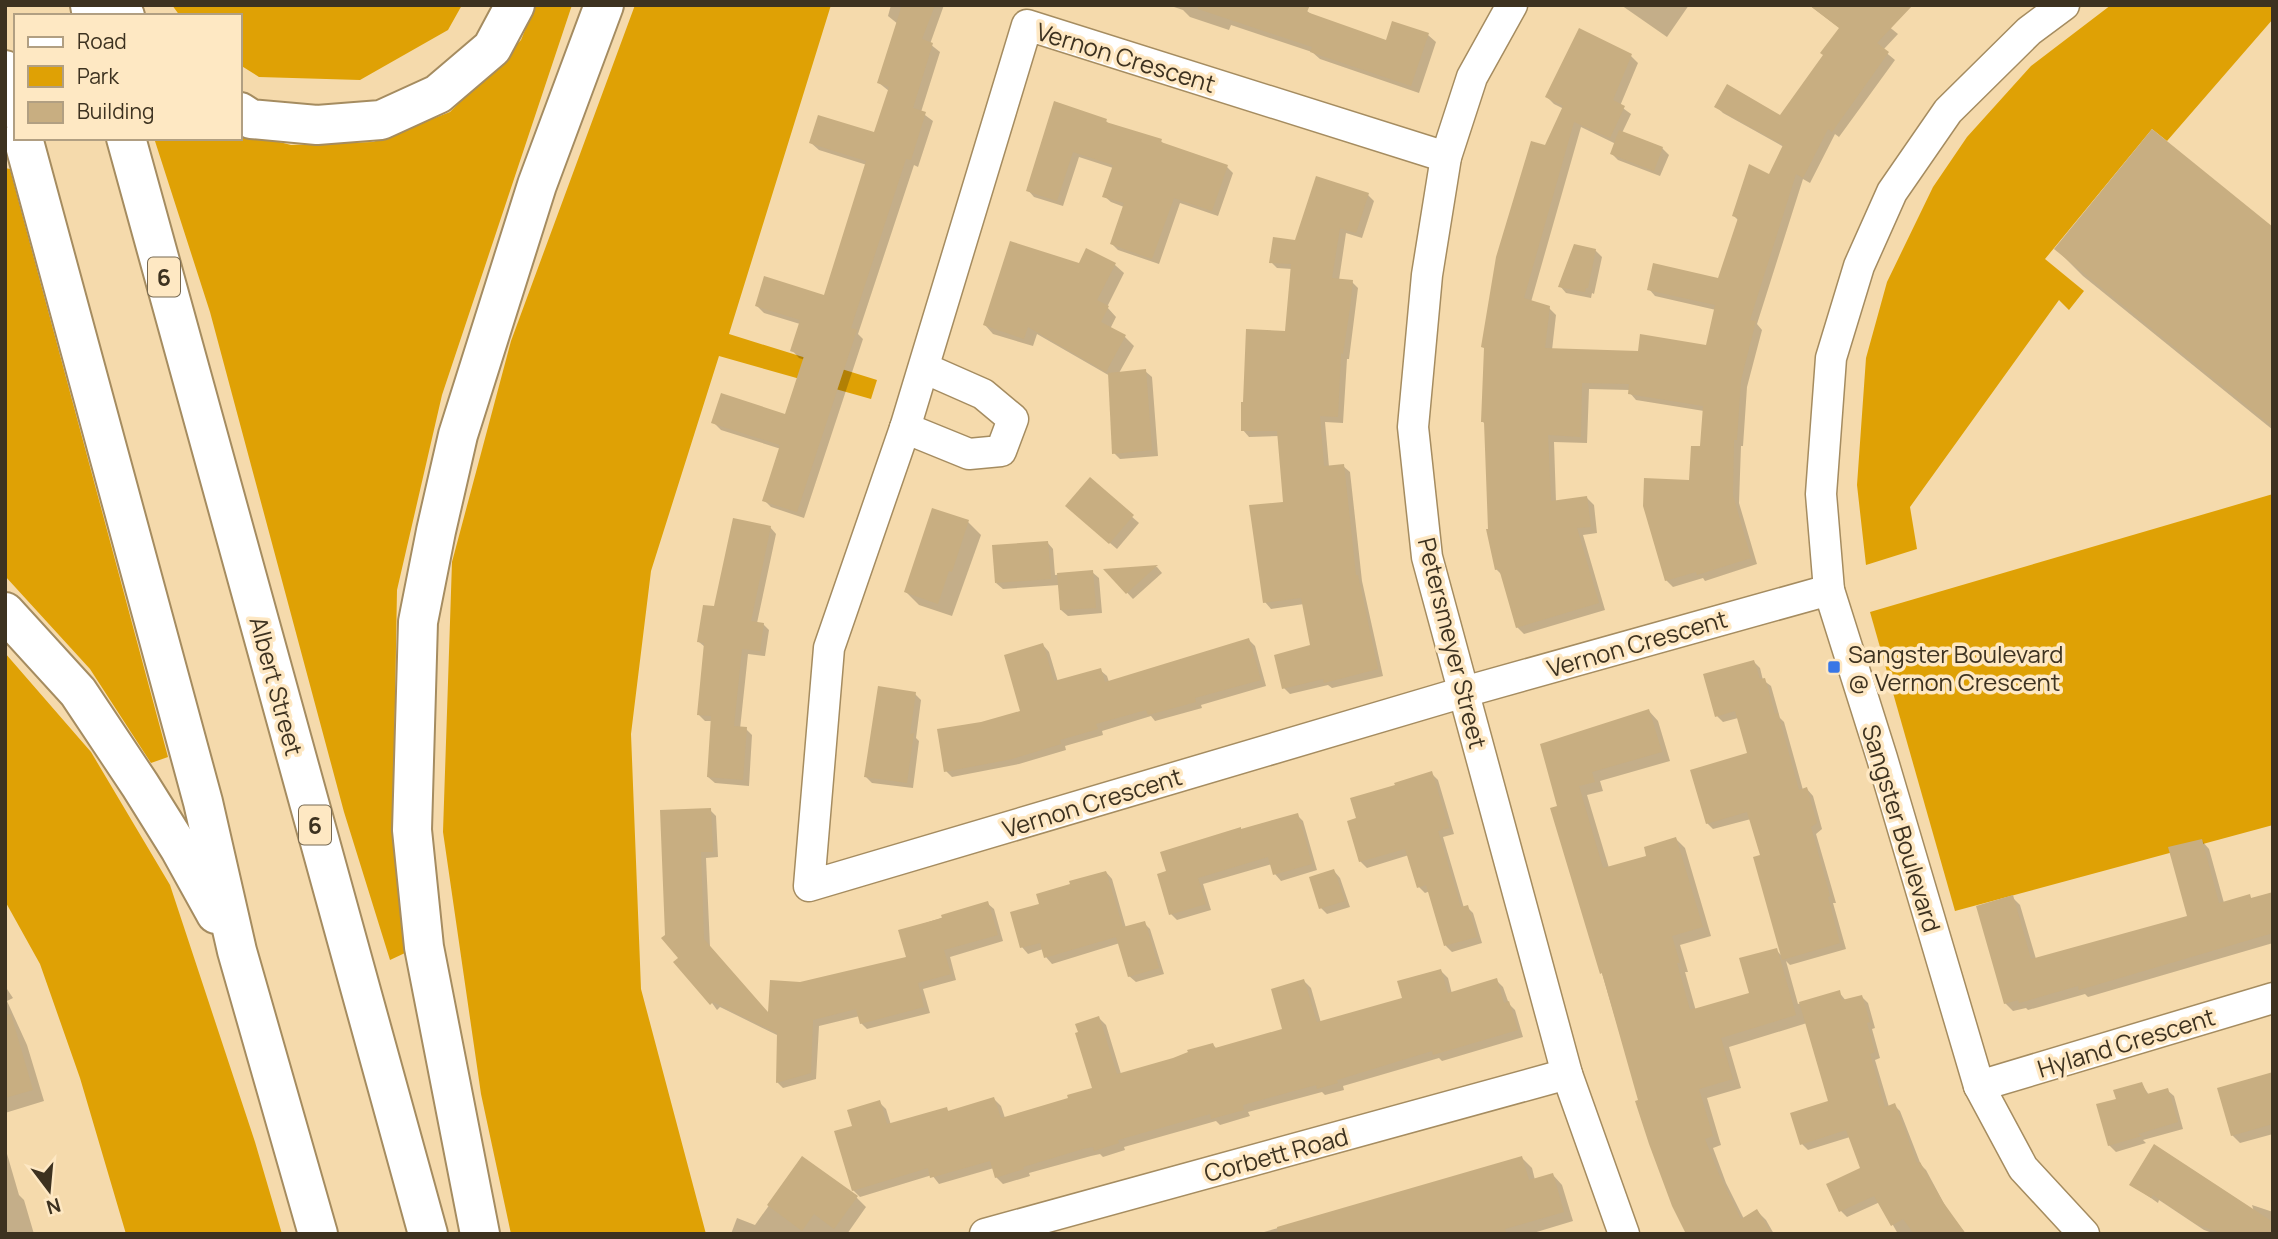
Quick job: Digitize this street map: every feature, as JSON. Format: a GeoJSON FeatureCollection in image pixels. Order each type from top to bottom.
{"type":"FeatureCollection","features":[{"type":"Feature","properties":{"kind":"highway"},"geometry":{"type":"LineString","coordinates":[[242,113],[251,119],[317,125],[381,121],[438,94],[492,48],[515,5]]}},
{"type":"Feature","properties":{"kind":"highway"},"geometry":{"type":"LineString","coordinates":[[480,1234],[424,947],[412,830],[418,622],[458,435],[537,185],[604,5]]}},
{"type":"Feature","properties":{"kind":"highway"},"geometry":{"type":"LineString","coordinates":[[5,70],[14,103]]}},
{"type":"Feature","properties":{"kind":"highway"},"geometry":{"type":"LineString","coordinates":[[24,140],[203,802],[237,951],[318,1234]]}},
{"type":"Feature","properties":{"kind":"highway","name":"Albert Street"},"geometry":{"type":"LineString","coordinates":[[127,140],[428,1234]]}},
{"type":"Feature","properties":{"kind":"highway"},"geometry":{"type":"LineString","coordinates":[[5,612],[78,692],[173,838],[237,951]]}},
{"type":"Feature","properties":{"kind":"street","name":"Petersmeyer Street"},"geometry":{"type":"LineString","coordinates":[[1512,5],[1472,77],[1446,157],[1427,275],[1413,427],[1427,557],[1567,1074],[1625,1234]]}},
{"type":"Feature","properties":{"kind":"street","name":"Sangster Boulevard"},"geometry":{"type":"LineString","coordinates":[[2064,5],[2029,32],[1948,111],[1892,192],[1858,266],[1831,358],[1821,494],[1829,590],[1886,771],[1979,1086],[2023,1168],[2084,1234]]}},
{"type":"Feature","properties":{"kind":"street","name":"Vernon Crescent"},"geometry":{"type":"LineString","coordinates":[[1446,157],[1027,25],[905,428],[829,648],[809,886],[1464,692],[1829,590]]}},
{"type":"Feature","properties":{"kind":"street"},"geometry":{"type":"LineString","coordinates":[[905,428],[969,454],[1001,451],[1013,419],[983,394],[924,368]]}},
{"type":"Feature","properties":{"kind":"street","name":"Hyland Crescent"},"geometry":{"type":"LineString","coordinates":[[1979,1086],[2273,998]]}},
{"type":"Feature","properties":{"kind":"street","name":"Corbett Road"},"geometry":{"type":"LineString","coordinates":[[985,1234],[1567,1074]]}},
{"type":"Feature","properties":{"kind":"green space"},"geometry":{"type":"Polygon","coordinates":[[[172,5],[462,5],[448,30],[360,80],[259,77],[242,66],[242,14],[179,14],[172,5]]]}},
{"type":"Feature","properties":{"kind":"green space"},"geometry":{"type":"Polygon","coordinates":[[[535,5],[572,5],[442,395],[397,590],[393,815],[405,953],[390,960],[344,812],[210,312],[155,140],[242,140],[242,133],[291,145],[373,142],[450,112],[521,40],[535,5]]]}},
{"type":"Feature","properties":{"kind":"green space"},"geometry":{"type":"Polygon","coordinates":[[[635,5],[831,5],[729,334],[877,380],[871,399],[719,356],[651,571],[631,734],[641,989],[706,1234],[511,1234],[481,1094],[443,832],[452,562],[511,341],[635,5]]]}},
{"type":"Feature","properties":{"kind":"green space"},"geometry":{"type":"Polygon","coordinates":[[[2111,5],[2273,5],[2273,19],[2167,141],[2152,129],[2045,259],[2084,291],[2069,310],[2059,300],[1910,507],[1917,549],[1866,565],[1857,485],[1866,358],[1887,282],[1933,187],[1967,137],[2031,66],[2111,5]]]}},
{"type":"Feature","properties":{"kind":"green space"},"geometry":{"type":"Polygon","coordinates":[[[5,168],[10,169],[168,757],[151,763],[90,669],[5,576],[5,168]]]}},
{"type":"Feature","properties":{"kind":"green space"},"geometry":{"type":"Polygon","coordinates":[[[2273,494],[2273,825],[1955,911],[1870,612],[2273,494]]]}},
{"type":"Feature","properties":{"kind":"green space"},"geometry":{"type":"Polygon","coordinates":[[[5,653],[91,752],[170,885],[255,1142],[282,1234],[126,1234],[80,1078],[40,964],[5,901],[5,653]]]}},
{"type":"Feature","properties":{"kind":"building"},"geometry":{"type":"Polygon","coordinates":[[[902,5],[935,5],[922,39],[933,43],[913,108],[926,112],[911,160],[906,159],[851,328],[857,330],[797,512],[762,501],[780,445],[711,423],[721,393],[785,414],[804,356],[790,351],[800,320],[755,306],[764,276],[824,295],[866,161],[809,143],[818,115],[874,132],[889,87],[877,83],[902,5]]]}},
{"type":"Feature","properties":{"kind":"building"},"geometry":{"type":"Polygon","coordinates":[[[1198,5],[1310,5],[1307,12],[1386,40],[1392,21],[1429,33],[1411,86],[1310,52],[1312,47],[1198,9],[1198,5]]]}},
{"type":"Feature","properties":{"kind":"building"},"geometry":{"type":"Polygon","coordinates":[[[1809,5],[1913,5],[1877,43],[1889,52],[1832,132],[1828,129],[1803,178],[1796,174],[1750,320],[1756,321],[1741,380],[1737,440],[1734,440],[1733,495],[1751,558],[1697,575],[1696,572],[1665,581],[1643,506],[1644,478],[1689,480],[1691,446],[1700,446],[1703,406],[1628,394],[1629,384],[1582,383],[1581,437],[1548,435],[1551,501],[1587,496],[1591,527],[1577,528],[1599,603],[1516,628],[1499,569],[1495,570],[1486,529],[1484,422],[1481,422],[1484,348],[1481,347],[1496,257],[1531,141],[1545,145],[1563,106],[1545,97],[1579,28],[1632,54],[1613,100],[1625,106],[1610,138],[1574,122],[1524,298],[1550,306],[1545,348],[1638,351],[1640,334],[1706,345],[1715,305],[1647,290],[1653,263],[1718,278],[1738,218],[1732,216],[1749,164],[1769,174],[1783,145],[1714,107],[1727,84],[1780,115],[1839,28],[1809,5]]]}},
{"type":"Feature","properties":{"kind":"building"},"geometry":{"type":"Polygon","coordinates":[[[1054,101],[1228,165],[1212,211],[1174,198],[1152,259],[1110,244],[1124,203],[1102,197],[1113,165],[1073,152],[1057,201],[1026,191],[1054,101]]]}},
{"type":"Feature","properties":{"kind":"building"},"geometry":{"type":"Polygon","coordinates":[[[2152,129],[2273,227],[2273,427],[2054,249],[2152,129]]]}},
{"type":"Feature","properties":{"kind":"building"},"geometry":{"type":"Polygon","coordinates":[[[1619,130],[1663,147],[1654,171],[1610,154],[1619,130]]]}},
{"type":"Feature","properties":{"kind":"building"},"geometry":{"type":"Polygon","coordinates":[[[1316,176],[1369,193],[1356,233],[1340,228],[1332,278],[1353,280],[1343,354],[1341,353],[1338,417],[1320,416],[1324,466],[1344,464],[1356,575],[1378,669],[1324,683],[1323,679],[1282,689],[1274,655],[1310,645],[1301,598],[1263,603],[1249,505],[1283,502],[1277,431],[1241,431],[1241,402],[1246,329],[1285,331],[1291,264],[1269,263],[1273,237],[1295,240],[1316,176]]]}},
{"type":"Feature","properties":{"kind":"building"},"geometry":{"type":"Polygon","coordinates":[[[1010,241],[1079,263],[1086,248],[1116,263],[1097,300],[1109,306],[1101,322],[1126,335],[1106,372],[1028,327],[1024,339],[983,325],[1010,241]]]}},
{"type":"Feature","properties":{"kind":"building"},"geometry":{"type":"Polygon","coordinates":[[[1574,244],[1596,249],[1585,292],[1558,287],[1574,244]]]}},
{"type":"Feature","properties":{"kind":"building"},"geometry":{"type":"Polygon","coordinates":[[[1146,369],[1152,450],[1112,454],[1108,373],[1146,369]]]}},
{"type":"Feature","properties":{"kind":"building"},"geometry":{"type":"Polygon","coordinates":[[[1090,477],[1134,515],[1109,544],[1065,506],[1090,477]]]}},
{"type":"Feature","properties":{"kind":"building"},"geometry":{"type":"Polygon","coordinates":[[[932,508],[969,520],[938,604],[904,592],[932,508]]]}},
{"type":"Feature","properties":{"kind":"building"},"geometry":{"type":"Polygon","coordinates":[[[733,518],[771,526],[751,621],[764,623],[760,651],[742,649],[734,726],[747,727],[743,780],[707,777],[711,716],[697,715],[704,643],[697,642],[703,605],[714,606],[733,518]]]}},
{"type":"Feature","properties":{"kind":"building"},"geometry":{"type":"Polygon","coordinates":[[[1048,541],[1051,579],[995,583],[992,545],[1048,541]]]}},
{"type":"Feature","properties":{"kind":"building"},"geometry":{"type":"Polygon","coordinates":[[[1158,565],[1126,594],[1103,569],[1158,565]]]}},
{"type":"Feature","properties":{"kind":"building"},"geometry":{"type":"Polygon","coordinates":[[[1093,570],[1096,608],[1060,610],[1057,573],[1093,570]]]}},
{"type":"Feature","properties":{"kind":"building"},"geometry":{"type":"Polygon","coordinates":[[[1249,638],[1261,680],[1195,698],[1196,702],[1148,715],[1146,710],[1096,724],[1098,729],[1060,740],[1061,744],[1012,759],[944,772],[937,729],[981,722],[1020,711],[1004,655],[1043,643],[1054,681],[1101,668],[1105,682],[1249,638]]]}},
{"type":"Feature","properties":{"kind":"building"},"geometry":{"type":"Polygon","coordinates":[[[1754,660],[1760,679],[1765,678],[1775,714],[1778,713],[1799,790],[1807,787],[1817,823],[1811,827],[1840,943],[1782,960],[1753,857],[1760,855],[1747,812],[1706,824],[1690,770],[1747,753],[1735,711],[1715,717],[1703,674],[1754,660]]]}},
{"type":"Feature","properties":{"kind":"building"},"geometry":{"type":"Polygon","coordinates":[[[878,686],[916,692],[907,783],[864,777],[878,686]]]}},
{"type":"Feature","properties":{"kind":"building"},"geometry":{"type":"Polygon","coordinates":[[[1649,709],[1662,752],[1592,772],[1595,782],[1579,786],[1603,868],[1646,856],[1644,847],[1676,837],[1703,927],[1672,936],[1690,1010],[1749,993],[1739,958],[1777,948],[1796,1015],[1721,1038],[1733,1079],[1699,1089],[1713,1136],[1705,1139],[1741,1219],[1757,1209],[1772,1234],[1686,1234],[1672,1206],[1635,1101],[1638,1100],[1602,973],[1600,974],[1550,808],[1557,806],[1540,744],[1649,709]]]}},
{"type":"Feature","properties":{"kind":"building"},"geometry":{"type":"Polygon","coordinates":[[[1432,771],[1449,828],[1438,831],[1461,907],[1468,905],[1477,937],[1444,946],[1426,885],[1417,888],[1405,849],[1359,862],[1347,821],[1356,818],[1350,798],[1432,771]]]}},
{"type":"Feature","properties":{"kind":"building"},"geometry":{"type":"Polygon","coordinates":[[[711,808],[713,852],[701,852],[704,939],[768,1012],[770,980],[800,982],[906,957],[898,930],[942,918],[941,915],[988,901],[998,935],[944,950],[951,974],[918,983],[924,1007],[860,1024],[856,1009],[813,1020],[811,1073],[776,1083],[777,1033],[713,1002],[710,1005],[673,962],[678,958],[661,938],[665,935],[660,810],[711,808]]]}},
{"type":"Feature","properties":{"kind":"building"},"geometry":{"type":"Polygon","coordinates":[[[1298,813],[1312,864],[1273,875],[1268,857],[1198,878],[1206,904],[1169,915],[1157,874],[1166,871],[1160,852],[1298,813]]]}},
{"type":"Feature","properties":{"kind":"building"},"geometry":{"type":"Polygon","coordinates":[[[2202,839],[2219,903],[2250,894],[2251,898],[2273,892],[2273,933],[2079,990],[2078,986],[2019,1003],[2018,1000],[2004,1004],[1976,906],[2013,895],[2031,959],[2187,916],[2168,847],[2202,839]]]}},
{"type":"Feature","properties":{"kind":"building"},"geometry":{"type":"Polygon","coordinates":[[[1334,869],[1345,901],[1319,909],[1309,877],[1334,869]]]}},
{"type":"Feature","properties":{"kind":"building"},"geometry":{"type":"Polygon","coordinates":[[[1106,871],[1123,927],[1145,921],[1159,968],[1128,977],[1116,937],[1044,958],[1040,943],[1020,948],[1010,912],[1039,904],[1036,894],[1106,871]]]}},
{"type":"Feature","properties":{"kind":"building"},"geometry":{"type":"Polygon","coordinates":[[[1441,969],[1448,993],[1497,978],[1504,1003],[1509,1001],[1518,1030],[1433,1055],[1432,1051],[1337,1080],[1338,1083],[1317,1089],[1316,1085],[1243,1105],[1244,1110],[1211,1119],[1210,1114],[1118,1140],[1119,1143],[1094,1151],[1093,1147],[1083,1149],[995,1178],[990,1161],[930,1178],[928,1168],[852,1191],[834,1131],[852,1126],[847,1110],[880,1100],[887,1124],[947,1107],[948,1111],[994,1097],[1001,1118],[1068,1098],[1067,1095],[1092,1088],[1075,1033],[1078,1032],[1075,1024],[1099,1016],[1117,1074],[1173,1058],[1188,1052],[1187,1050],[1213,1043],[1215,1048],[1282,1029],[1271,989],[1304,979],[1317,1022],[1402,998],[1397,981],[1441,969]]]}},
{"type":"Feature","properties":{"kind":"building"},"geometry":{"type":"Polygon","coordinates":[[[1840,990],[1842,1000],[1862,995],[1875,1052],[1870,1054],[1885,1107],[1895,1103],[1917,1163],[1920,1162],[1943,1202],[1966,1234],[1914,1234],[1903,1219],[1891,1226],[1874,1196],[1839,1212],[1826,1184],[1860,1168],[1846,1130],[1800,1145],[1790,1113],[1828,1101],[1799,1002],[1840,990]]]}},
{"type":"Feature","properties":{"kind":"building"},"geometry":{"type":"Polygon","coordinates":[[[11,1014],[33,1090],[5,1098],[5,1015],[11,1014]]]}},
{"type":"Feature","properties":{"kind":"building"},"geometry":{"type":"Polygon","coordinates":[[[2273,1072],[2273,1124],[2231,1136],[2217,1088],[2273,1072]]]}},
{"type":"Feature","properties":{"kind":"building"},"geometry":{"type":"Polygon","coordinates":[[[2142,1082],[2147,1094],[2168,1088],[2178,1122],[2108,1146],[2096,1104],[2116,1099],[2113,1090],[2142,1082]]]}},
{"type":"Feature","properties":{"kind":"building"},"geometry":{"type":"Polygon","coordinates":[[[2154,1144],[2273,1222],[2273,1234],[2223,1234],[2196,1224],[2153,1195],[2151,1198],[2129,1185],[2154,1144]]]}},
{"type":"Feature","properties":{"kind":"building"},"geometry":{"type":"Polygon","coordinates":[[[802,1156],[858,1196],[834,1229],[814,1214],[802,1231],[767,1205],[802,1156]]]}},
{"type":"Feature","properties":{"kind":"building"},"geometry":{"type":"Polygon","coordinates":[[[1522,1156],[1529,1180],[1553,1173],[1564,1212],[1505,1229],[1507,1234],[1278,1234],[1277,1227],[1522,1156]]]}},
{"type":"Feature","properties":{"kind":"place","name":"Sangster Boulevard @ Vernon Crescent"},"geometry":{"type":"Point","coordinates":[1834,667]}}]}
